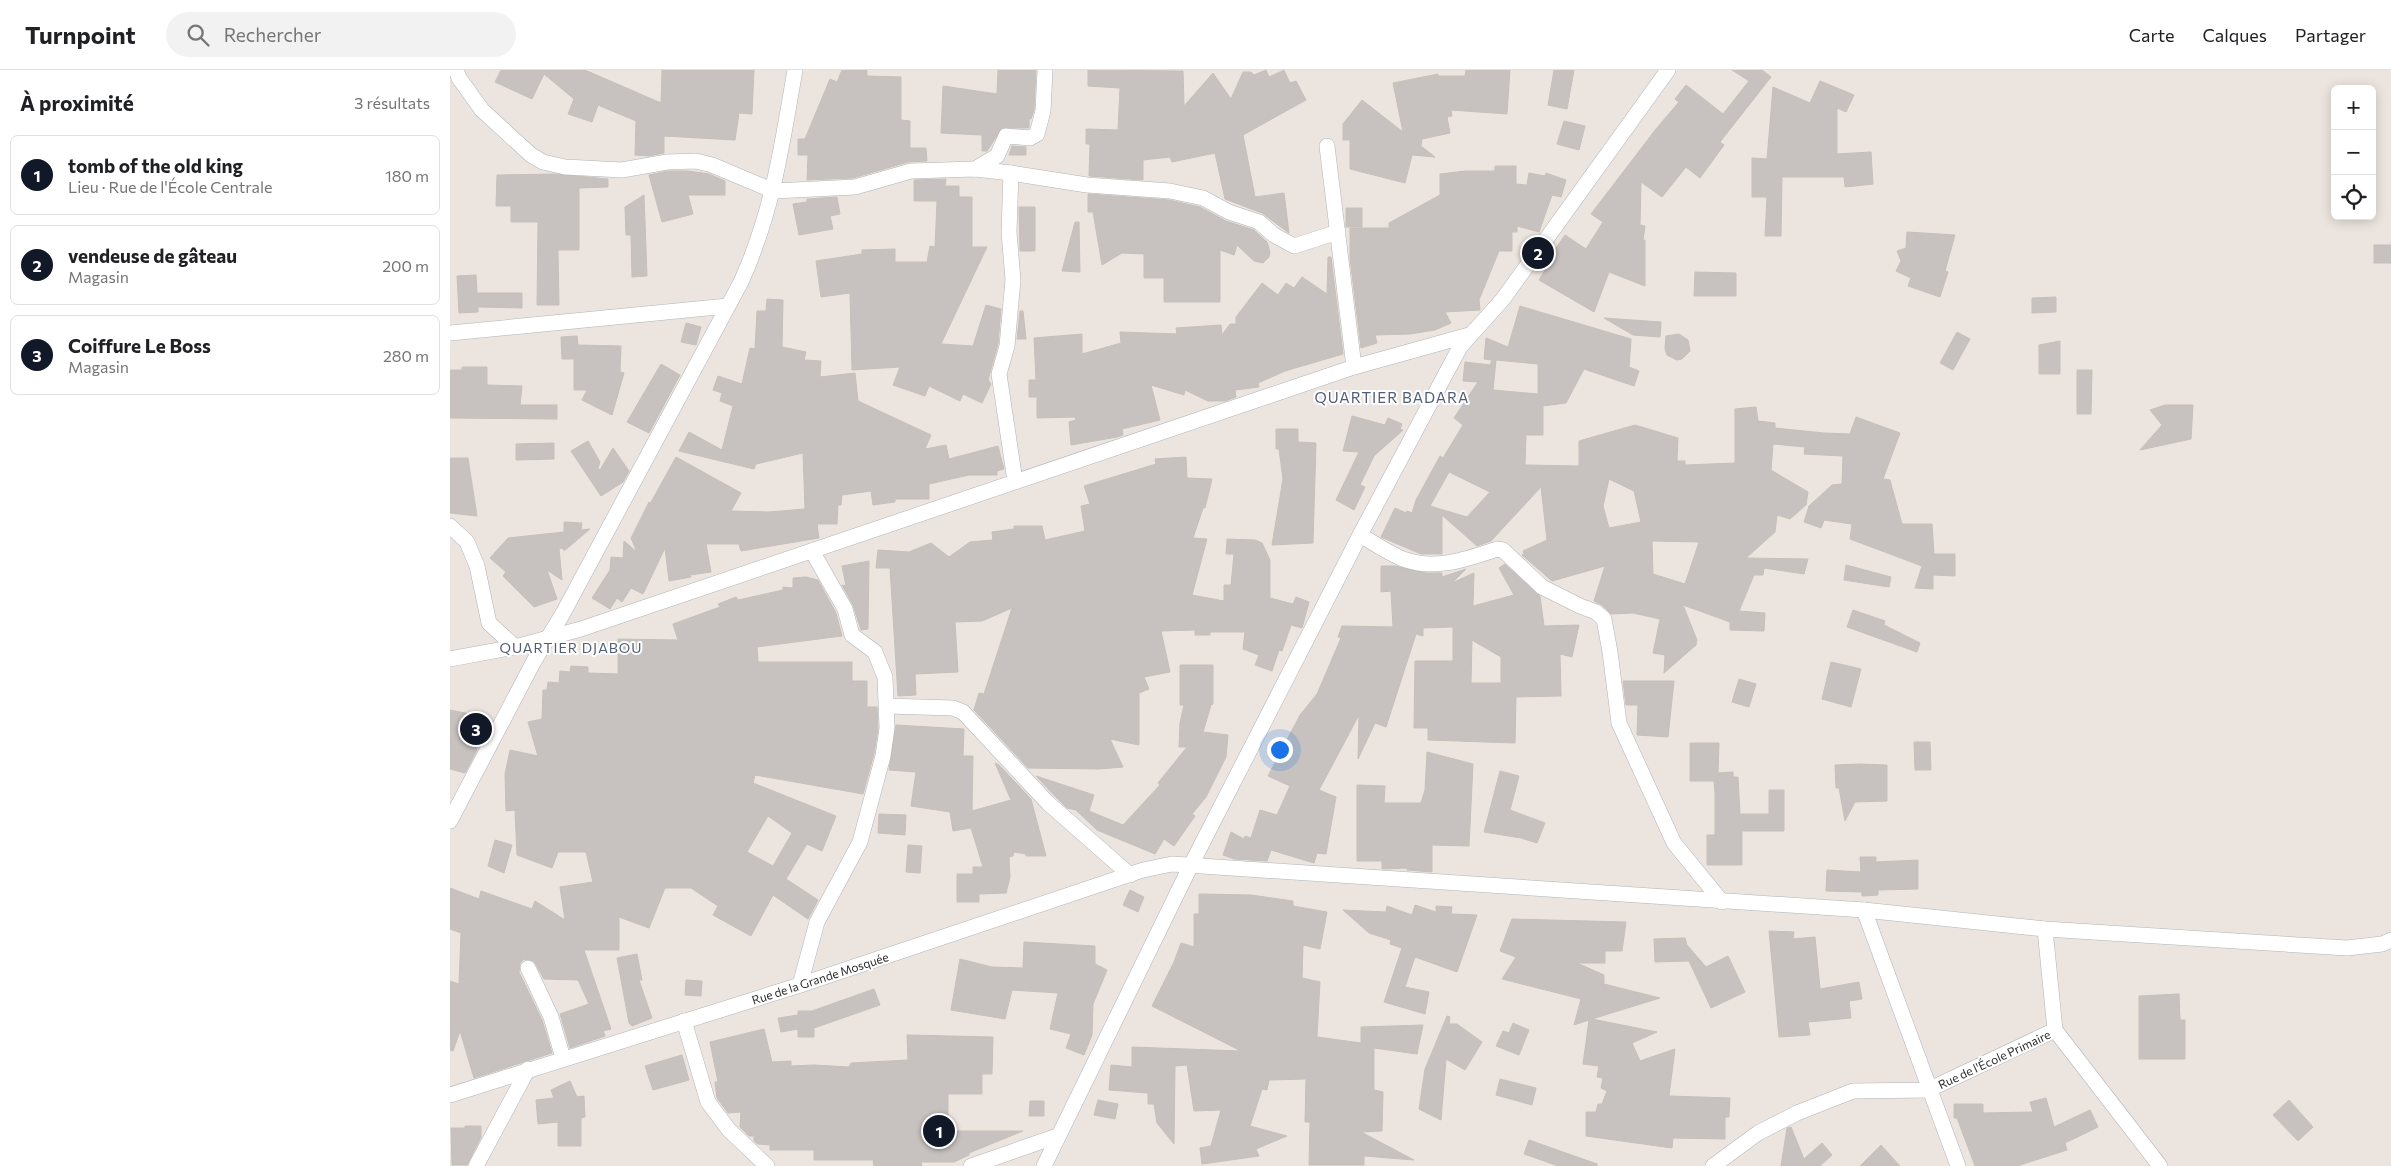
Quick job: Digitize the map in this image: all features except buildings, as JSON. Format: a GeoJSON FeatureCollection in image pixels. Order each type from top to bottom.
{"type":"FeatureCollection","features":[{"type":"Feature","properties":{"kind":"street"},"geometry":{"type":"LineString","coordinates":[[456,70],[459,78],[482,110],[531,155],[543,162],[588,170],[622,170],[667,162],[696,162],[712,165],[774,191],[855,187],[912,171],[975,169],[1087,185],[1170,191],[1203,198],[1230,212],[1259,222],[1274,235],[1294,246],[1338,232]]}},
{"type":"Feature","properties":{"kind":"street"},"geometry":{"type":"LineString","coordinates":[[450,822],[534,661],[548,639],[728,306],[755,251],[774,191],[795,70]]}},
{"type":"Feature","properties":{"kind":"street"},"geometry":{"type":"LineString","coordinates":[[975,169],[997,156],[1006,136],[1030,138],[1037,134],[1043,111],[1045,70]]}},
{"type":"Feature","properties":{"kind":"street"},"geometry":{"type":"LineString","coordinates":[[1044,1166],[1190,865],[1360,535],[1460,347],[1503,299],[1668,70]]}},
{"type":"Feature","properties":{"kind":"street"},"geometry":{"type":"LineString","coordinates":[[1327,146],[1354,367]]}},
{"type":"Feature","properties":{"kind":"street"},"geometry":{"type":"LineString","coordinates":[[1012,173],[1009,232],[1013,280],[1007,346],[999,374],[1014,481]]}},
{"type":"Feature","properties":{"kind":"street"},"geometry":{"type":"LineString","coordinates":[[450,334],[728,306]]}},
{"type":"Feature","properties":{"kind":"street"},"geometry":{"type":"LineString","coordinates":[[450,659],[548,639],[1354,367],[1469,335]]}},
{"type":"Feature","properties":{"kind":"street"},"geometry":{"type":"LineString","coordinates":[[450,526],[467,542],[477,566],[488,623],[515,647]]}},
{"type":"Feature","properties":{"kind":"street"},"geometry":{"type":"LineString","coordinates":[[1360,535],[1403,559],[1427,564],[1441,564],[1497,549],[1503,550],[1542,587],[1596,612],[1604,620],[1619,723],[1674,844],[1722,902]]}},
{"type":"Feature","properties":{"kind":"street"},"geometry":{"type":"LineString","coordinates":[[800,985],[817,922],[860,842],[884,756],[887,706],[885,677],[875,652],[852,635],[844,609],[812,551]]}},
{"type":"Feature","properties":{"kind":"street"},"geometry":{"type":"LineString","coordinates":[[887,706],[953,708],[962,712],[1048,803],[1130,875]]}},
{"type":"Feature","properties":{"kind":"street","name":"Rue de la Grande Mosquée"},"geometry":{"type":"LineString","coordinates":[[450,1095],[800,985],[1130,875],[1172,864],[1864,910],[2046,929],[2347,948],[2388,944]]}},
{"type":"Feature","properties":{"kind":"street"},"geometry":{"type":"LineString","coordinates":[[1864,910],[1928,1090],[1958,1166]]}},
{"type":"Feature","properties":{"kind":"street"},"geometry":{"type":"LineString","coordinates":[[2046,929],[2055,1030],[2160,1166]]}},
{"type":"Feature","properties":{"kind":"street"},"geometry":{"type":"LineString","coordinates":[[528,968],[550,1017],[563,1058]]}},
{"type":"Feature","properties":{"kind":"street"},"geometry":{"type":"LineString","coordinates":[[684,1020],[708,1102],[729,1130],[767,1166]]}},
{"type":"Feature","properties":{"kind":"street","name":"Rue de l'École Primaire"},"geometry":{"type":"LineString","coordinates":[[1713,1166],[1758,1132],[1797,1113],[1853,1091],[1928,1090],[2055,1030]]}},
{"type":"Feature","properties":{"kind":"street"},"geometry":{"type":"LineString","coordinates":[[476,1166],[528,1069]]}},
{"type":"Feature","properties":{"kind":"street"},"geometry":{"type":"LineString","coordinates":[[970,1166],[1057,1136]]}},
{"type":"Feature","properties":{"kind":"place","name":"vendeuse de gâteau"},"geometry":{"type":"Point","coordinates":[1538,253]}},
{"type":"Feature","properties":{"kind":"place","name":"Coiffure Le Boss"},"geometry":{"type":"Point","coordinates":[476,729]}},
{"type":"Feature","properties":{"kind":"place","name":"tomb of the old king"},"geometry":{"type":"Point","coordinates":[939,1131]}},
{"type":"Feature","properties":{"kind":"district","name":"QUARTIER BADARA"},"geometry":{"type":"Point","coordinates":[1392,397]}},
{"type":"Feature","properties":{"kind":"district","name":"QUARTIER DJABOU"},"geometry":{"type":"Point","coordinates":[571,647]}}]}
